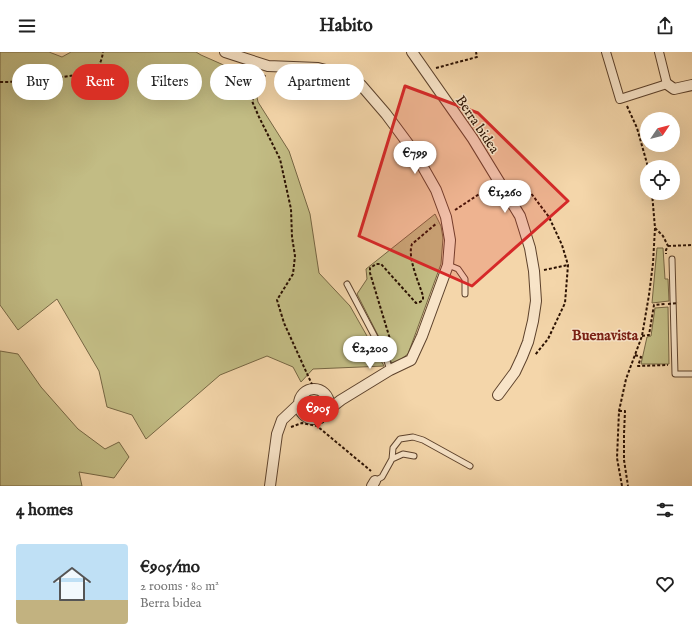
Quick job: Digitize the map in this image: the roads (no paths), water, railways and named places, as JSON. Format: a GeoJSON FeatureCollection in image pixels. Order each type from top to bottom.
{"type":"FeatureCollection","features":[{"type":"Feature","properties":{"kind":"street","name":"Berra bidea"},"geometry":{"type":"LineString","coordinates":[[412,52],[473,139],[520,216],[530,248],[534,272],[536,301],[533,321],[522,358],[498,395]]}},
{"type":"Feature","properties":{"kind":"street"},"geometry":{"type":"LineString","coordinates":[[606,52],[620,99],[667,84]]}},
{"type":"Feature","properties":{"kind":"street"},"geometry":{"type":"LineString","coordinates":[[659,52],[667,84],[674,89],[692,85]]}},
{"type":"Feature","properties":{"kind":"street"},"geometry":{"type":"LineString","coordinates":[[233,53],[268,66],[318,68],[345,75],[361,85],[386,114],[415,153],[436,190],[446,217],[450,240],[448,265],[422,336],[410,360],[328,406]]}},
{"type":"Feature","properties":{"kind":"street"},"geometry":{"type":"LineString","coordinates":[[317,389],[326,395],[328,406],[325,414],[316,419],[311,419],[306,417],[300,409],[300,398],[307,391],[317,389]]}},
{"type":"Feature","properties":{"kind":"street"},"geometry":{"type":"LineString","coordinates":[[270,486],[277,434],[282,420],[300,409]]}},
{"type":"Feature","properties":{"kind":"lane"},"geometry":{"type":"LineString","coordinates":[[672,259],[675,374],[692,374]]}},
{"type":"Feature","properties":{"kind":"lane"},"geometry":{"type":"LineString","coordinates":[[448,265],[458,269],[465,280],[465,294]]}},
{"type":"Feature","properties":{"kind":"lane"},"geometry":{"type":"LineString","coordinates":[[347,284],[386,358],[390,370]]}},
{"type":"Feature","properties":{"kind":"lane"},"geometry":{"type":"LineString","coordinates":[[374,484],[382,477],[392,459],[393,448],[400,440],[413,437],[423,440],[470,466]]}},
{"type":"Feature","properties":{"kind":"lane"},"geometry":{"type":"LineString","coordinates":[[392,459],[403,454],[414,456]]}},
{"type":"Feature","properties":{"kind":"district","name":"Buenavista"},"geometry":{"type":"Point","coordinates":[605,335]}}]}
